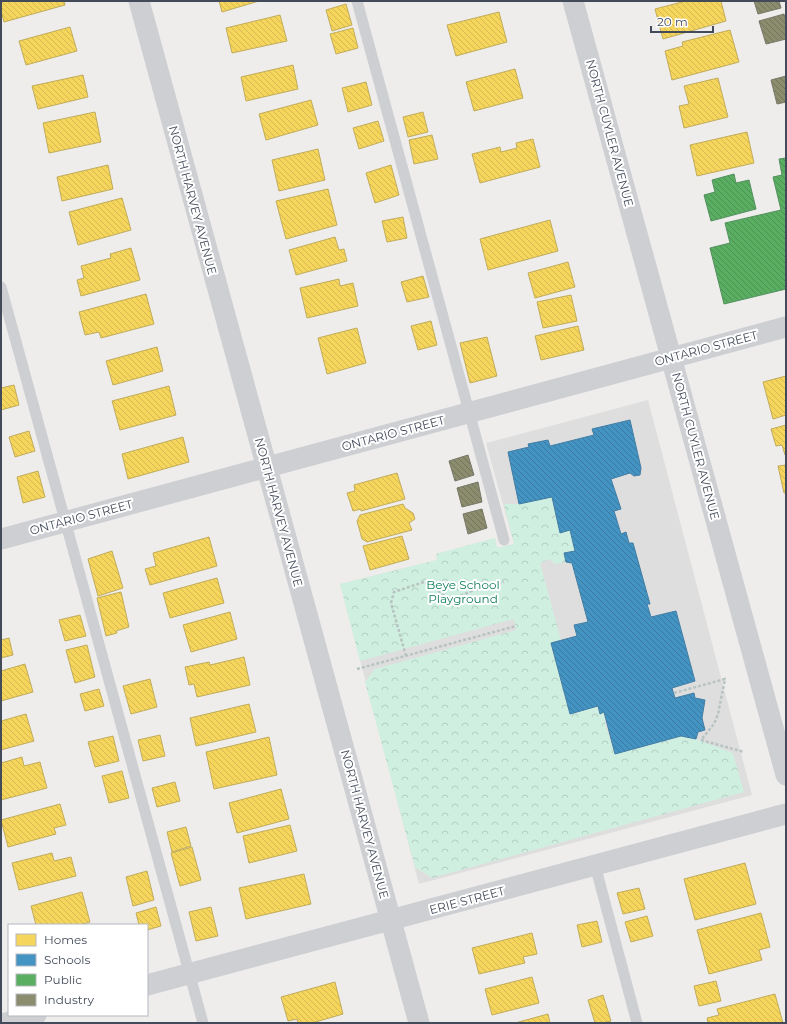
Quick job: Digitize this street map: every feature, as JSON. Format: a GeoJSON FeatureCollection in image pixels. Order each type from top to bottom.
{"type":"FeatureCollection","features":[{"type":"Feature","properties":{"kind":"street","name":"NORTH HARVEY AVENUE"},"geometry":{"type":"LineString","coordinates":[[139,1],[419,1023]]}},
{"type":"Feature","properties":{"kind":"street","name":"NORTH CUYLER AVENUE"},"geometry":{"type":"LineString","coordinates":[[573,1],[786,774]]}},
{"type":"Feature","properties":{"kind":"street","name":"ONTARIO STREET"},"geometry":{"type":"LineString","coordinates":[[1,539],[786,327]]}},
{"type":"Feature","properties":{"kind":"street","name":"ERIE STREET"},"geometry":{"type":"LineString","coordinates":[[148,985],[786,814]]}},
{"type":"Feature","properties":{"kind":"street"},"geometry":{"type":"LineString","coordinates":[[6,1023],[32,1016]]}},
{"type":"Feature","properties":{"kind":"lane"},"geometry":{"type":"LineString","coordinates":[[357,1],[504,540]]}},
{"type":"Feature","properties":{"kind":"lane"},"geometry":{"type":"LineString","coordinates":[[1,287],[203,1023]]}},
{"type":"Feature","properties":{"kind":"lane"},"geometry":{"type":"LineString","coordinates":[[595,865],[637,1023]]}},
{"type":"Feature","properties":{"kind":"path"},"geometry":{"type":"LineString","coordinates":[[406,656],[391,603],[394,592],[424,582],[436,588],[445,597],[458,597],[474,590],[504,582]]}},
{"type":"Feature","properties":{"kind":"path"},"geometry":{"type":"LineString","coordinates":[[357,669],[516,626]]}},
{"type":"Feature","properties":{"kind":"path"},"geometry":{"type":"LineString","coordinates":[[674,693],[724,679],[718,714],[714,724],[701,740],[744,752]]}},
{"type":"Feature","properties":{"kind":"shaded area"},"geometry":{"type":"Polygon","coordinates":[[[648,400],[752,795],[419,884],[340,584],[437,560],[436,554],[495,538],[497,548],[514,544],[486,443],[648,400]]]}},
{"type":"Feature","properties":{"kind":"green space","name":"Beye School Playground"},"geometry":{"type":"Polygon","coordinates":[[[552,497],[560,532],[570,530],[575,551],[564,553],[566,562],[555,564],[550,559],[540,563],[561,640],[551,644],[570,714],[598,706],[598,711],[600,714],[604,712],[606,727],[615,754],[681,736],[696,739],[733,753],[744,792],[432,878],[415,867],[365,682],[375,669],[516,630],[514,619],[360,661],[340,584],[437,560],[436,554],[495,538],[497,548],[514,544],[504,504],[519,504],[552,497]]]}},
{"type":"Feature","properties":{"kind":"building: Homes"},"geometry":{"type":"Polygon","coordinates":[[[1,1],[64,1],[65,5],[4,22],[1,11],[1,1]]]}},
{"type":"Feature","properties":{"kind":"building: Homes"},"geometry":{"type":"Polygon","coordinates":[[[219,1],[259,1],[222,12],[219,1]]]}},
{"type":"Feature","properties":{"kind":"building: Homes"},"geometry":{"type":"Polygon","coordinates":[[[686,1],[721,1],[726,21],[663,39],[655,9],[686,1]]]}},
{"type":"Feature","properties":{"kind":"building: Homes"},"geometry":{"type":"Polygon","coordinates":[[[346,4],[352,25],[332,31],[326,10],[346,4]]]}},
{"type":"Feature","properties":{"kind":"building: Homes"},"geometry":{"type":"Polygon","coordinates":[[[499,12],[507,42],[456,56],[447,25],[499,12]]]}},
{"type":"Feature","properties":{"kind":"building: Homes"},"geometry":{"type":"Polygon","coordinates":[[[280,15],[287,41],[232,53],[226,28],[280,15]]]}},
{"type":"Feature","properties":{"kind":"building: Homes"},"geometry":{"type":"Polygon","coordinates":[[[70,27],[77,51],[26,65],[19,41],[70,27]]]}},
{"type":"Feature","properties":{"kind":"building: Homes"},"geometry":{"type":"Polygon","coordinates":[[[353,28],[358,48],[336,54],[330,34],[353,28]]]}},
{"type":"Feature","properties":{"kind":"building: Homes"},"geometry":{"type":"Polygon","coordinates":[[[730,30],[739,62],[672,80],[665,51],[683,46],[682,42],[730,30]]]}},
{"type":"Feature","properties":{"kind":"building: Homes"},"geometry":{"type":"Polygon","coordinates":[[[293,65],[298,89],[246,101],[241,77],[293,65]]]}},
{"type":"Feature","properties":{"kind":"building: Homes"},"geometry":{"type":"Polygon","coordinates":[[[515,69],[523,98],[474,111],[466,82],[515,69]]]}},
{"type":"Feature","properties":{"kind":"building: Homes"},"geometry":{"type":"Polygon","coordinates":[[[83,75],[88,97],[38,109],[32,86],[83,75]]]}},
{"type":"Feature","properties":{"kind":"building: Homes"},"geometry":{"type":"Polygon","coordinates":[[[718,78],[728,117],[684,128],[679,106],[689,104],[684,86],[718,78]]]}},
{"type":"Feature","properties":{"kind":"building: Homes"},"geometry":{"type":"Polygon","coordinates":[[[366,82],[372,105],[348,112],[342,88],[366,82]]]}},
{"type":"Feature","properties":{"kind":"building: Homes"},"geometry":{"type":"Polygon","coordinates":[[[311,100],[318,125],[266,140],[259,114],[311,100]]]}},
{"type":"Feature","properties":{"kind":"building: Homes"},"geometry":{"type":"Polygon","coordinates":[[[95,112],[101,142],[49,153],[43,123],[95,112]]]}},
{"type":"Feature","properties":{"kind":"building: Homes"},"geometry":{"type":"Polygon","coordinates":[[[423,112],[428,132],[408,137],[403,117],[423,112]]]}},
{"type":"Feature","properties":{"kind":"building: Homes"},"geometry":{"type":"Polygon","coordinates":[[[378,121],[384,141],[359,149],[353,128],[378,121]]]}},
{"type":"Feature","properties":{"kind":"building: Homes"},"geometry":{"type":"Polygon","coordinates":[[[747,132],[754,163],[697,176],[690,145],[747,132]]]}},
{"type":"Feature","properties":{"kind":"building: Homes"},"geometry":{"type":"Polygon","coordinates":[[[432,135],[438,159],[414,164],[409,140],[432,135]]]}},
{"type":"Feature","properties":{"kind":"building: Homes"},"geometry":{"type":"Polygon","coordinates":[[[533,139],[540,167],[480,183],[472,154],[500,147],[501,152],[517,148],[516,143],[533,139]]]}},
{"type":"Feature","properties":{"kind":"building: Homes"},"geometry":{"type":"Polygon","coordinates":[[[318,149],[325,180],[279,191],[272,160],[318,149]]]}},
{"type":"Feature","properties":{"kind":"building: Homes"},"geometry":{"type":"Polygon","coordinates":[[[108,165],[113,189],[62,201],[57,177],[108,165]]]}},
{"type":"Feature","properties":{"kind":"building: Homes"},"geometry":{"type":"Polygon","coordinates":[[[391,165],[399,195],[375,203],[366,173],[391,165]]]}},
{"type":"Feature","properties":{"kind":"building: Homes"},"geometry":{"type":"Polygon","coordinates":[[[328,189],[337,225],[286,239],[276,201],[328,189]]]}},
{"type":"Feature","properties":{"kind":"building: Homes"},"geometry":{"type":"Polygon","coordinates":[[[122,198],[131,230],[78,245],[69,212],[122,198]]]}},
{"type":"Feature","properties":{"kind":"building: Homes"},"geometry":{"type":"Polygon","coordinates":[[[403,217],[407,238],[387,242],[382,221],[403,217]]]}},
{"type":"Feature","properties":{"kind":"building: Homes"},"geometry":{"type":"Polygon","coordinates":[[[550,220],[558,251],[488,270],[480,239],[550,220]]]}},
{"type":"Feature","properties":{"kind":"building: Homes"},"geometry":{"type":"Polygon","coordinates":[[[335,237],[339,250],[344,249],[347,261],[296,275],[289,250],[335,237]]]}},
{"type":"Feature","properties":{"kind":"building: Homes"},"geometry":{"type":"Polygon","coordinates":[[[131,248],[140,280],[81,296],[77,280],[84,278],[81,266],[111,258],[110,254],[131,248]]]}},
{"type":"Feature","properties":{"kind":"building: Homes"},"geometry":{"type":"Polygon","coordinates":[[[568,262],[575,287],[535,298],[528,273],[568,262]]]}},
{"type":"Feature","properties":{"kind":"building: Homes"},"geometry":{"type":"Polygon","coordinates":[[[423,276],[429,297],[407,302],[401,282],[423,276]]]}},
{"type":"Feature","properties":{"kind":"building: Homes"},"geometry":{"type":"Polygon","coordinates":[[[339,279],[340,286],[353,283],[358,306],[307,318],[300,288],[339,279]]]}},
{"type":"Feature","properties":{"kind":"building: Homes"},"geometry":{"type":"Polygon","coordinates":[[[146,294],[154,324],[101,338],[99,332],[85,335],[79,312],[146,294]]]}},
{"type":"Feature","properties":{"kind":"building: Homes"},"geometry":{"type":"Polygon","coordinates":[[[571,295],[577,321],[543,328],[537,302],[571,295]]]}},
{"type":"Feature","properties":{"kind":"building: Homes"},"geometry":{"type":"Polygon","coordinates":[[[431,321],[437,345],[418,350],[411,326],[431,321]]]}},
{"type":"Feature","properties":{"kind":"building: Homes"},"geometry":{"type":"Polygon","coordinates":[[[578,326],[584,350],[541,360],[535,336],[578,326]]]}},
{"type":"Feature","properties":{"kind":"building: Homes"},"geometry":{"type":"Polygon","coordinates":[[[357,328],[366,363],[327,374],[318,338],[357,328]]]}},
{"type":"Feature","properties":{"kind":"building: Homes"},"geometry":{"type":"Polygon","coordinates":[[[487,337],[497,376],[470,383],[460,343],[487,337]]]}},
{"type":"Feature","properties":{"kind":"building: Homes"},"geometry":{"type":"Polygon","coordinates":[[[157,347],[163,371],[113,385],[106,361],[157,347]]]}},
{"type":"Feature","properties":{"kind":"building: Homes"},"geometry":{"type":"Polygon","coordinates":[[[786,376],[786,415],[773,419],[763,382],[786,376]]]}},
{"type":"Feature","properties":{"kind":"building: Homes"},"geometry":{"type":"Polygon","coordinates":[[[14,385],[19,405],[1,410],[1,388],[14,385]]]}},
{"type":"Feature","properties":{"kind":"building: Homes"},"geometry":{"type":"Polygon","coordinates":[[[169,386],[176,415],[120,430],[112,401],[169,386]]]}},
{"type":"Feature","properties":{"kind":"building: Homes"},"geometry":{"type":"Polygon","coordinates":[[[786,425],[785,455],[782,445],[776,446],[771,429],[786,425]]]}},
{"type":"Feature","properties":{"kind":"building: Homes"},"geometry":{"type":"Polygon","coordinates":[[[29,431],[35,451],[15,457],[9,437],[29,431]]]}},
{"type":"Feature","properties":{"kind":"building: Homes"},"geometry":{"type":"Polygon","coordinates":[[[183,437],[189,462],[128,479],[122,454],[183,437]]]}},
{"type":"Feature","properties":{"kind":"building: Homes"},"geometry":{"type":"Polygon","coordinates":[[[786,465],[786,493],[784,493],[778,466],[786,465]]]}},
{"type":"Feature","properties":{"kind":"building: Homes"},"geometry":{"type":"Polygon","coordinates":[[[38,471],[45,497],[23,503],[17,477],[38,471]]]}},
{"type":"Feature","properties":{"kind":"building: Homes"},"geometry":{"type":"Polygon","coordinates":[[[397,473],[405,499],[361,511],[361,509],[353,511],[347,493],[355,491],[354,485],[397,473]]]}},
{"type":"Feature","properties":{"kind":"building: Homes"},"geometry":{"type":"Polygon","coordinates":[[[403,504],[405,508],[413,513],[415,519],[409,523],[412,530],[367,542],[362,539],[357,521],[360,515],[403,504]]]}},
{"type":"Feature","properties":{"kind":"building: Homes"},"geometry":{"type":"Polygon","coordinates":[[[402,536],[409,559],[370,570],[363,546],[402,536]]]}},
{"type":"Feature","properties":{"kind":"building: Homes"},"geometry":{"type":"Polygon","coordinates":[[[209,537],[217,566],[150,585],[145,569],[156,566],[153,553],[209,537]]]}},
{"type":"Feature","properties":{"kind":"building: Homes"},"geometry":{"type":"Polygon","coordinates":[[[112,551],[123,588],[98,596],[88,559],[112,551]]]}},
{"type":"Feature","properties":{"kind":"building: Homes"},"geometry":{"type":"Polygon","coordinates":[[[217,578],[224,603],[170,618],[163,593],[217,578]]]}},
{"type":"Feature","properties":{"kind":"building: Homes"},"geometry":{"type":"Polygon","coordinates":[[[121,592],[129,627],[116,631],[117,633],[106,636],[97,598],[121,592]]]}},
{"type":"Feature","properties":{"kind":"building: Homes"},"geometry":{"type":"Polygon","coordinates":[[[230,612],[237,639],[191,652],[183,625],[230,612]]]}},
{"type":"Feature","properties":{"kind":"building: Homes"},"geometry":{"type":"Polygon","coordinates":[[[80,615],[86,636],[65,641],[59,620],[80,615]]]}},
{"type":"Feature","properties":{"kind":"building: Homes"},"geometry":{"type":"Polygon","coordinates":[[[9,638],[13,655],[1,658],[1,640],[9,638]]]}},
{"type":"Feature","properties":{"kind":"building: Homes"},"geometry":{"type":"Polygon","coordinates":[[[87,645],[95,677],[75,683],[66,650],[87,645]]]}},
{"type":"Feature","properties":{"kind":"building: Homes"},"geometry":{"type":"Polygon","coordinates":[[[244,657],[250,685],[197,697],[194,684],[189,685],[185,667],[209,662],[210,665],[244,657]]]}},
{"type":"Feature","properties":{"kind":"building: Homes"},"geometry":{"type":"Polygon","coordinates":[[[25,664],[33,692],[1,701],[1,671],[25,664]]]}},
{"type":"Feature","properties":{"kind":"building: Homes"},"geometry":{"type":"Polygon","coordinates":[[[150,679],[157,707],[131,714],[123,686],[150,679]]]}},
{"type":"Feature","properties":{"kind":"building: Homes"},"geometry":{"type":"Polygon","coordinates":[[[99,689],[104,706],[85,711],[80,694],[99,689]]]}},
{"type":"Feature","properties":{"kind":"building: Homes"},"geometry":{"type":"Polygon","coordinates":[[[249,704],[256,732],[196,746],[190,718],[249,704]]]}},
{"type":"Feature","properties":{"kind":"building: Homes"},"geometry":{"type":"Polygon","coordinates":[[[26,714],[34,741],[1,750],[1,721],[26,714]]]}},
{"type":"Feature","properties":{"kind":"building: Homes"},"geometry":{"type":"Polygon","coordinates":[[[160,735],[165,756],[143,761],[138,740],[160,735]]]}},
{"type":"Feature","properties":{"kind":"building: Homes"},"geometry":{"type":"Polygon","coordinates":[[[113,736],[119,761],[95,767],[88,742],[113,736]]]}},
{"type":"Feature","properties":{"kind":"building: Homes"},"geometry":{"type":"Polygon","coordinates":[[[269,737],[277,775],[214,789],[206,752],[269,737]]]}},
{"type":"Feature","properties":{"kind":"building: Homes"},"geometry":{"type":"Polygon","coordinates":[[[22,757],[24,766],[40,762],[47,788],[1,800],[1,763],[22,757]]]}},
{"type":"Feature","properties":{"kind":"building: Homes"},"geometry":{"type":"Polygon","coordinates":[[[122,771],[129,798],[109,803],[102,776],[122,771]]]}},
{"type":"Feature","properties":{"kind":"building: Homes"},"geometry":{"type":"Polygon","coordinates":[[[175,782],[180,801],[157,807],[152,788],[175,782]]]}},
{"type":"Feature","properties":{"kind":"building: Homes"},"geometry":{"type":"Polygon","coordinates":[[[281,789],[289,819],[237,833],[229,803],[281,789]]]}},
{"type":"Feature","properties":{"kind":"building: Homes"},"geometry":{"type":"Polygon","coordinates":[[[60,804],[66,825],[54,828],[56,834],[8,847],[1,820],[60,804]]]}},
{"type":"Feature","properties":{"kind":"building: Homes"},"geometry":{"type":"Polygon","coordinates":[[[290,825],[297,851],[249,863],[243,836],[290,825]]]}},
{"type":"Feature","properties":{"kind":"building: Homes"},"geometry":{"type":"Polygon","coordinates":[[[186,827],[191,846],[172,852],[167,832],[186,827]]]}},
{"type":"Feature","properties":{"kind":"building: Homes"},"geometry":{"type":"Polygon","coordinates":[[[192,847],[201,880],[180,886],[171,853],[192,847]]]}},
{"type":"Feature","properties":{"kind":"building: Homes"},"geometry":{"type":"Polygon","coordinates":[[[52,853],[54,861],[71,857],[76,876],[19,890],[12,863],[52,853]]]}},
{"type":"Feature","properties":{"kind":"building: Homes"},"geometry":{"type":"Polygon","coordinates":[[[745,863],[756,904],[695,920],[684,879],[745,863]]]}},
{"type":"Feature","properties":{"kind":"building: Homes"},"geometry":{"type":"Polygon","coordinates":[[[147,871],[154,900],[133,906],[126,877],[147,871]]]}},
{"type":"Feature","properties":{"kind":"building: Homes"},"geometry":{"type":"Polygon","coordinates":[[[304,874],[311,904],[246,919],[239,888],[304,874]]]}},
{"type":"Feature","properties":{"kind":"building: Homes"},"geometry":{"type":"Polygon","coordinates":[[[639,888],[645,909],[623,914],[617,893],[639,888]]]}},
{"type":"Feature","properties":{"kind":"building: Homes"},"geometry":{"type":"Polygon","coordinates":[[[82,892],[90,922],[83,924],[36,924],[31,906],[82,892]]]}},
{"type":"Feature","properties":{"kind":"building: Homes"},"geometry":{"type":"Polygon","coordinates":[[[156,907],[161,926],[148,930],[148,924],[139,924],[136,913],[156,907]]]}},
{"type":"Feature","properties":{"kind":"building: Homes"},"geometry":{"type":"Polygon","coordinates":[[[211,907],[218,936],[196,941],[189,912],[211,907]]]}},
{"type":"Feature","properties":{"kind":"building: Homes"},"geometry":{"type":"Polygon","coordinates":[[[761,913],[770,947],[759,950],[762,960],[709,974],[697,930],[761,913]]]}},
{"type":"Feature","properties":{"kind":"building: Homes"},"geometry":{"type":"Polygon","coordinates":[[[647,916],[653,936],[631,942],[625,922],[647,916]]]}},
{"type":"Feature","properties":{"kind":"building: Homes"},"geometry":{"type":"Polygon","coordinates":[[[597,921],[602,942],[582,947],[577,925],[597,921]]]}},
{"type":"Feature","properties":{"kind":"building: Homes"},"geometry":{"type":"Polygon","coordinates":[[[532,933],[537,954],[523,957],[525,963],[479,974],[472,948],[532,933]]]}},
{"type":"Feature","properties":{"kind":"building: Homes"},"geometry":{"type":"Polygon","coordinates":[[[532,977],[539,1003],[492,1015],[485,989],[532,977]]]}},
{"type":"Feature","properties":{"kind":"building: Homes"},"geometry":{"type":"Polygon","coordinates":[[[716,981],[721,1001],[699,1006],[694,986],[716,981]]]}},
{"type":"Feature","properties":{"kind":"building: Homes"},"geometry":{"type":"Polygon","coordinates":[[[335,982],[343,1014],[312,1023],[298,1023],[297,1019],[288,1021],[281,997],[335,982]]]}},
{"type":"Feature","properties":{"kind":"building: Homes"},"geometry":{"type":"Polygon","coordinates":[[[775,994],[783,1023],[708,1023],[707,1018],[719,1015],[717,1009],[775,994]]]}},
{"type":"Feature","properties":{"kind":"building: Homes"},"geometry":{"type":"Polygon","coordinates":[[[603,995],[611,1021],[595,1023],[588,1000],[603,995]]]}},
{"type":"Feature","properties":{"kind":"building: Homes"},"geometry":{"type":"Polygon","coordinates":[[[548,1014],[550,1023],[515,1023],[548,1014]]]}},
{"type":"Feature","properties":{"kind":"building: Schools"},"geometry":{"type":"Polygon","coordinates":[[[630,420],[641,468],[640,475],[634,476],[630,473],[611,479],[621,509],[614,511],[621,534],[626,532],[629,543],[633,543],[650,604],[647,604],[651,617],[676,611],[695,681],[672,688],[675,698],[694,693],[695,698],[705,700],[702,718],[705,730],[698,732],[696,739],[681,736],[615,754],[604,712],[600,714],[598,706],[570,714],[551,643],[577,636],[574,625],[588,622],[572,563],[566,562],[564,553],[575,551],[570,530],[560,533],[552,497],[519,504],[508,452],[529,447],[528,444],[548,440],[550,446],[594,435],[592,429],[630,420]]]}},
{"type":"Feature","properties":{"kind":"building: Public"},"geometry":{"type":"Polygon","coordinates":[[[786,158],[786,289],[724,304],[710,248],[730,243],[725,223],[781,210],[773,177],[782,175],[779,159],[786,158]]]}},
{"type":"Feature","properties":{"kind":"building: Public"},"geometry":{"type":"Polygon","coordinates":[[[734,174],[736,183],[749,180],[756,209],[711,221],[704,195],[715,192],[712,180],[734,174]]]}},
{"type":"Feature","properties":{"kind":"building: Industry"},"geometry":{"type":"Polygon","coordinates":[[[754,1],[779,1],[781,8],[758,14],[754,1]]]}},
{"type":"Feature","properties":{"kind":"building: Industry"},"geometry":{"type":"Polygon","coordinates":[[[784,14],[786,22],[786,39],[766,44],[759,21],[784,14]]]}},
{"type":"Feature","properties":{"kind":"building: Industry"},"geometry":{"type":"Polygon","coordinates":[[[786,76],[786,102],[777,104],[771,80],[786,76]]]}},
{"type":"Feature","properties":{"kind":"building: Industry"},"geometry":{"type":"Polygon","coordinates":[[[468,455],[474,475],[455,481],[449,461],[468,455]]]}},
{"type":"Feature","properties":{"kind":"building: Industry"},"geometry":{"type":"Polygon","coordinates":[[[478,482],[482,502],[462,507],[457,488],[478,482]]]}},
{"type":"Feature","properties":{"kind":"building: Industry"},"geometry":{"type":"Polygon","coordinates":[[[482,509],[487,528],[468,534],[463,514],[482,509]]]}}]}
